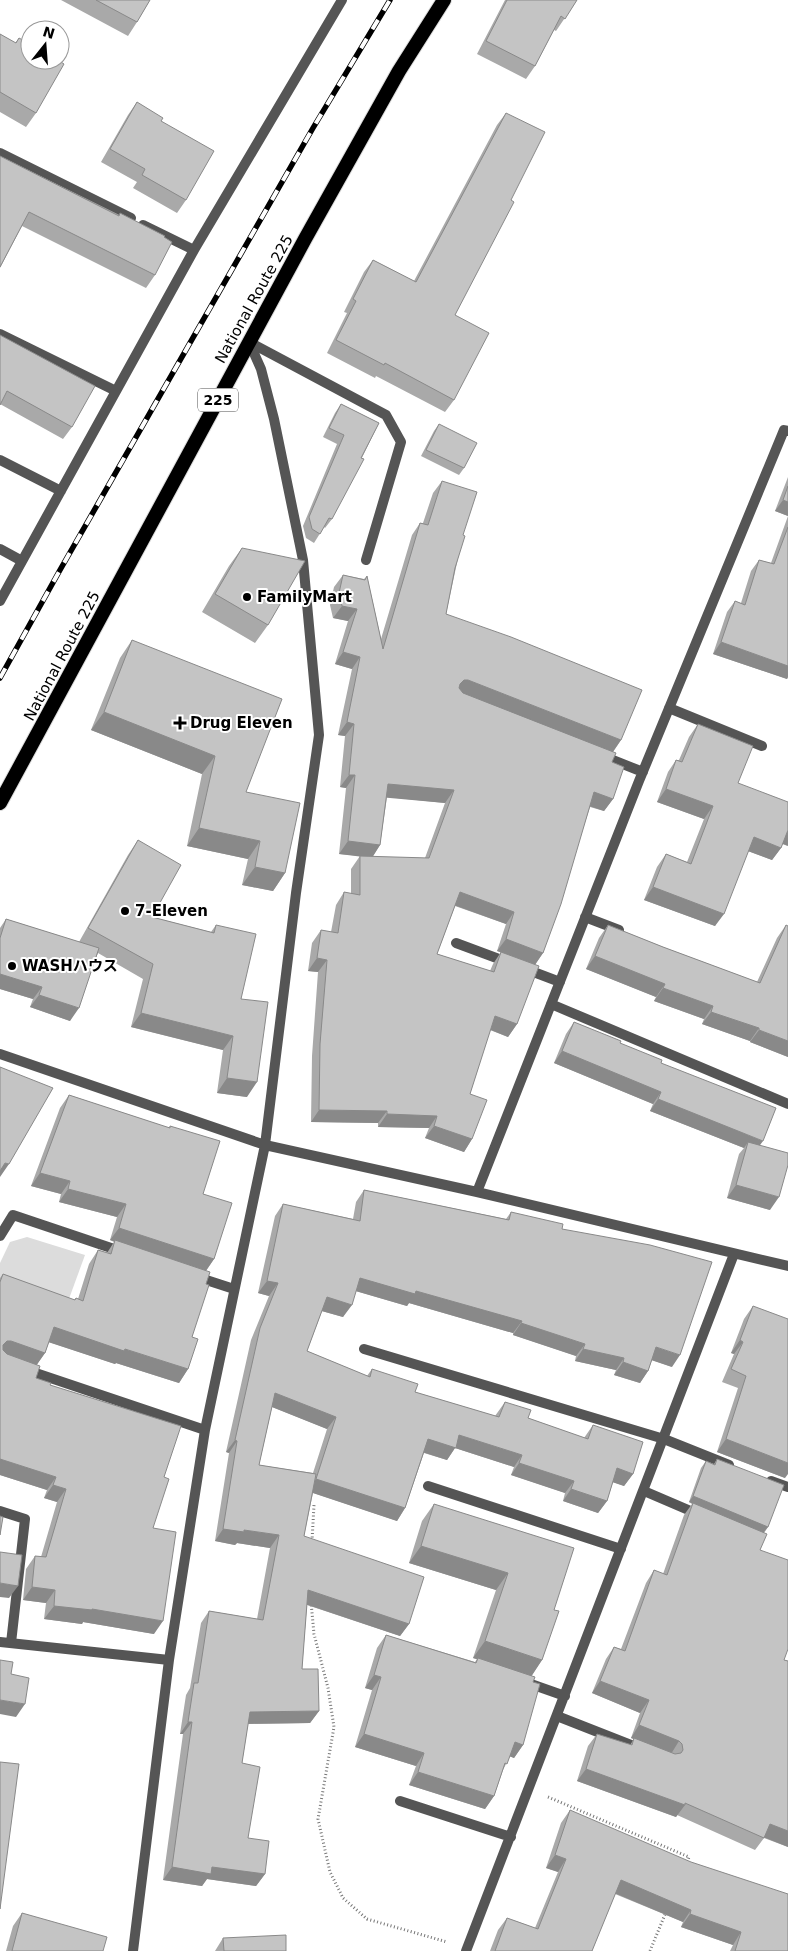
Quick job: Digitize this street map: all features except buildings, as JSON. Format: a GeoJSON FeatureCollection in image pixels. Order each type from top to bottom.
{"type":"FeatureCollection","features":[{"type":"Feature","properties":{"kind":"highway","name":"National Route 225"},"geometry":{"type":"LineString","coordinates":[[0,803],[249,342],[399,71],[444,0]]}},
{"type":"Feature","properties":{"kind":"street"},"geometry":{"type":"LineString","coordinates":[[0,601],[194,250],[342,0]]}},
{"type":"Feature","properties":{"kind":"street"},"geometry":{"type":"LineString","coordinates":[[0,153],[194,250]]}},
{"type":"Feature","properties":{"kind":"street"},"geometry":{"type":"LineString","coordinates":[[0,334],[116,391]]}},
{"type":"Feature","properties":{"kind":"street"},"geometry":{"type":"LineString","coordinates":[[249,342],[386,415],[401,442],[366,560]]}},
{"type":"Feature","properties":{"kind":"street"},"geometry":{"type":"LineString","coordinates":[[133,1951],[169,1660],[205,1430],[265,1145],[296,894],[319,735],[303,560],[274,419],[261,369],[249,342]]}},
{"type":"Feature","properties":{"kind":"street"},"geometry":{"type":"LineString","coordinates":[[477,1192],[669,708],[784,430],[788,431]]}},
{"type":"Feature","properties":{"kind":"street"},"geometry":{"type":"LineString","coordinates":[[0,460],[61,491]]}},
{"type":"Feature","properties":{"kind":"street"},"geometry":{"type":"LineString","coordinates":[[0,549],[22,561]]}},
{"type":"Feature","properties":{"kind":"street"},"geometry":{"type":"LineString","coordinates":[[669,708],[762,746]]}},
{"type":"Feature","properties":{"kind":"street"},"geometry":{"type":"LineString","coordinates":[[587,750],[643,772]]}},
{"type":"Feature","properties":{"kind":"street"},"geometry":{"type":"LineString","coordinates":[[585,917],[632,935]]}},
{"type":"Feature","properties":{"kind":"street"},"geometry":{"type":"LineString","coordinates":[[456,943],[560,982]]}},
{"type":"Feature","properties":{"kind":"street"},"geometry":{"type":"LineString","coordinates":[[551,1004],[788,1104]]}},
{"type":"Feature","properties":{"kind":"street"},"geometry":{"type":"LineString","coordinates":[[0,1054],[265,1145],[477,1192],[788,1266]]}},
{"type":"Feature","properties":{"kind":"street"},"geometry":{"type":"LineString","coordinates":[[0,1236],[13,1215],[132,1255]]}},
{"type":"Feature","properties":{"kind":"street"},"geometry":{"type":"LineString","coordinates":[[467,1949],[734,1254]]}},
{"type":"Feature","properties":{"kind":"street"},"geometry":{"type":"LineString","coordinates":[[188,1273],[234,1289]]}},
{"type":"Feature","properties":{"kind":"street"},"geometry":{"type":"LineString","coordinates":[[364,1349],[664,1439],[735,1467]]}},
{"type":"Feature","properties":{"kind":"street"},"geometry":{"type":"LineString","coordinates":[[0,1361],[205,1430]]}},
{"type":"Feature","properties":{"kind":"street"},"geometry":{"type":"LineString","coordinates":[[761,1477],[788,1487]]}},
{"type":"Feature","properties":{"kind":"street"},"geometry":{"type":"LineString","coordinates":[[428,1486],[621,1550]]}},
{"type":"Feature","properties":{"kind":"street"},"geometry":{"type":"LineString","coordinates":[[644,1491],[707,1517]]}},
{"type":"Feature","properties":{"kind":"street"},"geometry":{"type":"LineString","coordinates":[[0,1511],[26,1519],[11,1643]]}},
{"type":"Feature","properties":{"kind":"street"},"geometry":{"type":"LineString","coordinates":[[0,1642],[169,1660]]}},
{"type":"Feature","properties":{"kind":"street"},"geometry":{"type":"LineString","coordinates":[[520,1680],[565,1696]]}},
{"type":"Feature","properties":{"kind":"street"},"geometry":{"type":"LineString","coordinates":[[558,1716],[650,1753]]}},
{"type":"Feature","properties":{"kind":"street"},"geometry":{"type":"LineString","coordinates":[[400,1801],[511,1837]]}},
{"type":"Feature","properties":{"kind":"path"},"geometry":{"type":"LineString","coordinates":[[311,1550],[314,1505]]}},
{"type":"Feature","properties":{"kind":"path"},"geometry":{"type":"LineString","coordinates":[[311,1596],[314,1634],[328,1688],[334,1727],[318,1819],[330,1872],[343,1898],[367,1919],[467,1949]]}},
{"type":"Feature","properties":{"kind":"path"},"geometry":{"type":"LineString","coordinates":[[529,1789],[689,1857],[685,1866]]}},
{"type":"Feature","properties":{"kind":"path"},"geometry":{"type":"LineString","coordinates":[[650,1951],[668,1908]]}},
{"type":"Feature","properties":{"kind":"shaded area"},"geometry":{"type":"Polygon","coordinates":[[[27,1237],[85,1255],[66,1307],[0,1285],[0,1263],[10,1242],[27,1237]]]}},
{"type":"Feature","properties":{"kind":"railway"},"geometry":{"type":"LineString","coordinates":[[0,678],[313,128],[390,0]]}},
{"type":"Feature","properties":{"kind":"place","name":"FamilyMart"},"geometry":{"type":"Point","coordinates":[247,597]}},
{"type":"Feature","properties":{"kind":"place","name":"Drug Eleven"},"geometry":{"type":"Point","coordinates":[180,723]}},
{"type":"Feature","properties":{"kind":"place","name":"7-Eleven"},"geometry":{"type":"Point","coordinates":[125,911]}},
{"type":"Feature","properties":{"kind":"place","name":"WASHハウス"},"geometry":{"type":"Point","coordinates":[12,966]}}]}
